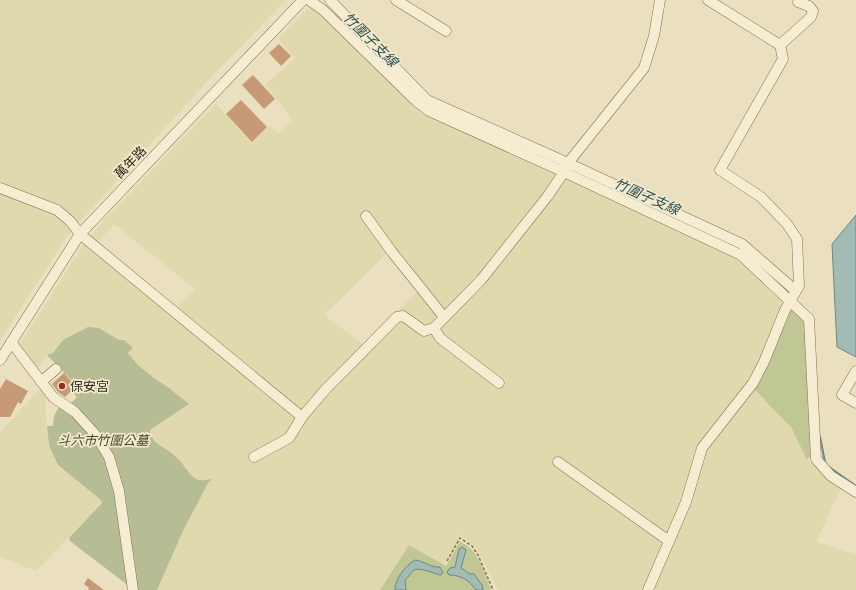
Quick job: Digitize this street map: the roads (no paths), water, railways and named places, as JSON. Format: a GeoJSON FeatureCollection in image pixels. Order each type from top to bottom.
{"type":"FeatureCollection","features":[{"type":"Feature","properties":{"kind":"street","name":"萬年路"},"geometry":{"type":"LineString","coordinates":[[0,360],[80,234],[303,0]]}},
{"type":"Feature","properties":{"kind":"street"},"geometry":{"type":"LineString","coordinates":[[309,0],[323,10],[429,111],[566,167],[742,244],[796,291]]}},
{"type":"Feature","properties":{"kind":"street"},"geometry":{"type":"LineString","coordinates":[[330,0],[427,100],[566,167],[741,255],[809,319],[816,459],[831,476],[856,492]]}},
{"type":"Feature","properties":{"kind":"street"},"geometry":{"type":"LineString","coordinates":[[396,0],[446,31]]}},
{"type":"Feature","properties":{"kind":"street"},"geometry":{"type":"LineString","coordinates":[[254,457],[290,438],[302,417],[325,390],[397,317],[403,316],[424,331],[434,328],[480,280],[547,197],[566,167],[644,68],[654,36],[660,0]]}},
{"type":"Feature","properties":{"kind":"street"},"geometry":{"type":"LineString","coordinates":[[648,590],[686,502],[702,448],[753,383],[764,362],[785,310],[799,286],[797,239],[787,224],[761,197],[720,170],[783,59],[780,45],[708,0]]}},
{"type":"Feature","properties":{"kind":"street"},"geometry":{"type":"LineString","coordinates":[[780,45],[811,17],[814,11],[809,6],[798,2]]}},
{"type":"Feature","properties":{"kind":"street"},"geometry":{"type":"LineString","coordinates":[[0,188],[57,210],[70,221],[80,234],[302,417]]}},
{"type":"Feature","properties":{"kind":"street"},"geometry":{"type":"LineString","coordinates":[[366,216],[392,252],[444,317]]}},
{"type":"Feature","properties":{"kind":"street"},"geometry":{"type":"LineString","coordinates":[[434,328],[440,338],[499,383]]}},
{"type":"Feature","properties":{"kind":"street"},"geometry":{"type":"LineString","coordinates":[[12,342],[53,397],[75,412],[95,434],[109,457],[119,491],[133,590]]}},
{"type":"Feature","properties":{"kind":"street"},"geometry":{"type":"LineString","coordinates":[[41,382],[56,369]]}},
{"type":"Feature","properties":{"kind":"street"},"geometry":{"type":"LineString","coordinates":[[856,371],[842,395],[856,403]]}},
{"type":"Feature","properties":{"kind":"street"},"geometry":{"type":"LineString","coordinates":[[558,462],[668,541]]}},
{"type":"Feature","properties":{"kind":"water"},"geometry":{"type":"Polygon","coordinates":[[[856,215],[856,357],[837,347],[832,244],[856,215]]]}},
{"type":"Feature","properties":{"kind":"water"},"geometry":{"type":"Polygon","coordinates":[[[462,547],[466,550],[461,568],[470,574],[474,574],[482,585],[483,590],[476,590],[471,583],[457,576],[449,575],[447,572],[450,568],[455,567],[459,549],[462,547]]]}},
{"type":"Feature","properties":{"kind":"water"},"geometry":{"type":"Polygon","coordinates":[[[415,560],[440,567],[443,573],[441,575],[424,570],[414,570],[405,580],[406,590],[395,590],[396,582],[401,573],[415,560]]]}},
{"type":"Feature","properties":{"kind":"waterway","name":"竹圍子支線"},"geometry":{"type":"LineString","coordinates":[[820,437],[825,462]]}},
{"type":"Feature","properties":{"kind":"waterway","name":"竹圍子支線"},"geometry":{"type":"LineString","coordinates":[[829,467],[856,486]]}},
{"type":"Feature","properties":{"kind":"place","name":"保安宮"},"geometry":{"type":"Point","coordinates":[62,386]}},
{"type":"Feature","properties":{"kind":"park label","name":"斗六市竹圍公墓"},"geometry":{"type":"Point","coordinates":[103,440]}}]}
